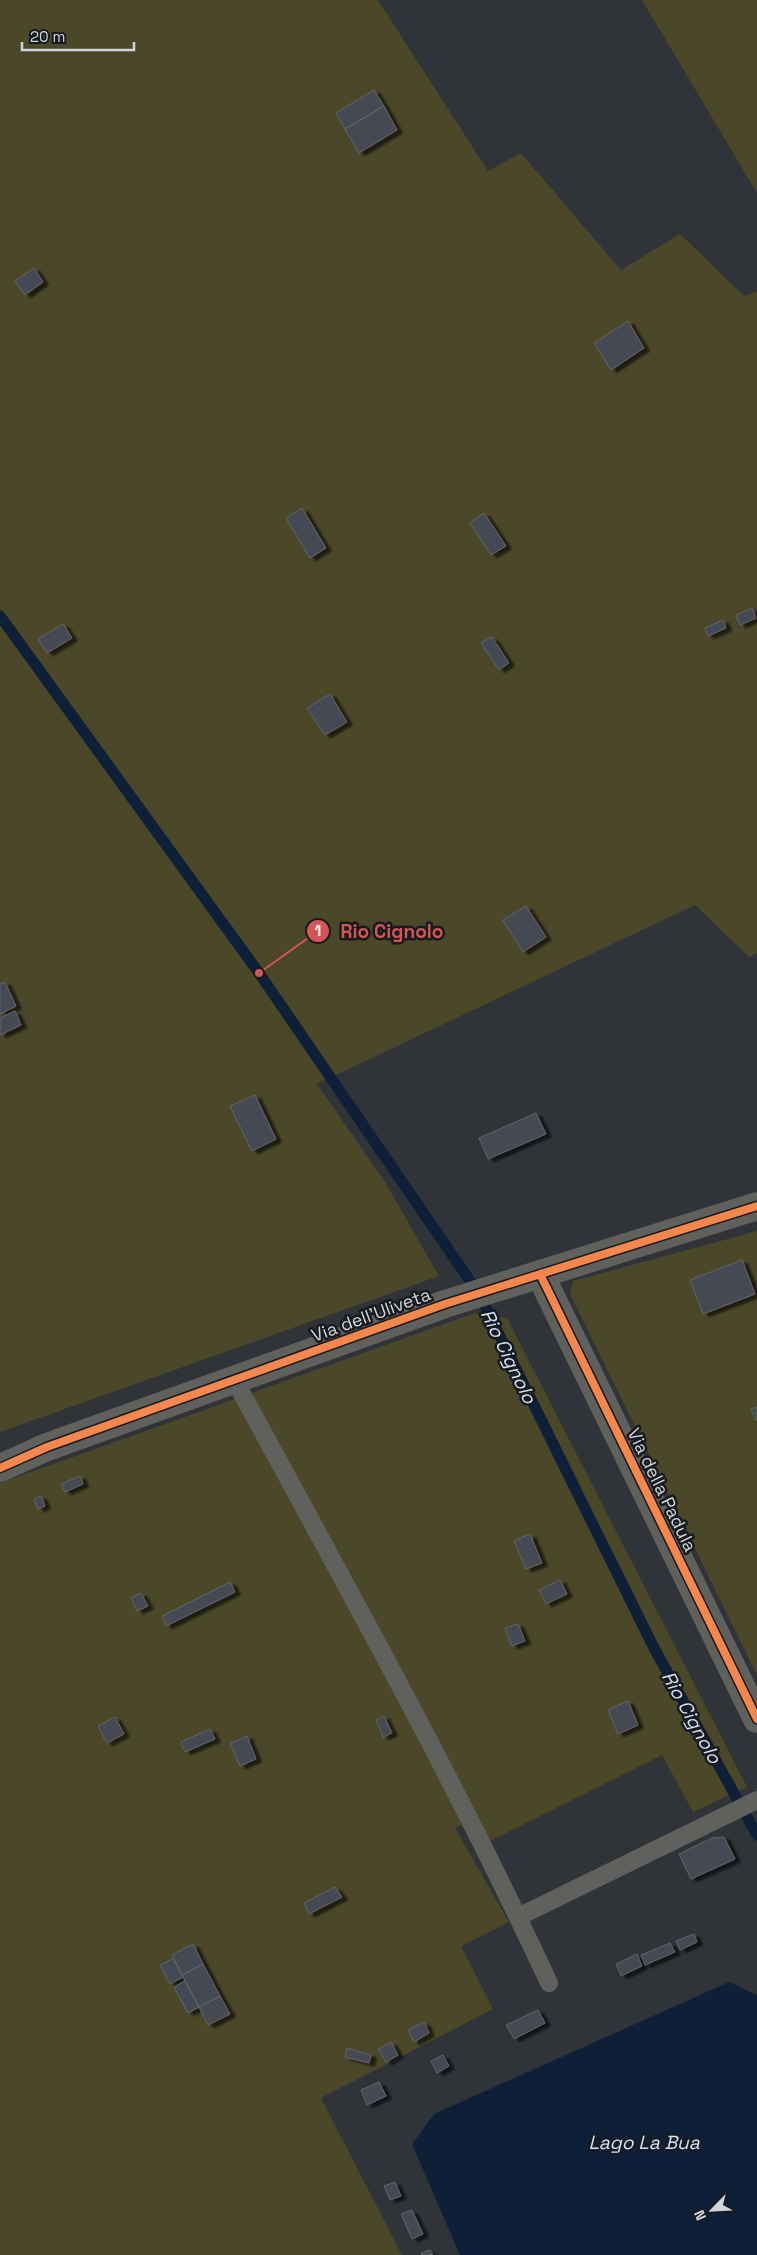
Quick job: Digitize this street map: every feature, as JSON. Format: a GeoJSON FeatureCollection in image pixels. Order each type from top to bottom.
{"type":"FeatureCollection","features":[{"type":"Feature","properties":{"kind":"street","name":"Via dell'Uliveta"},"geometry":{"type":"LineString","coordinates":[[0,1468],[47,1447],[445,1304],[757,1206]]}},
{"type":"Feature","properties":{"kind":"street","name":"Via della Padula"},"geometry":{"type":"LineString","coordinates":[[540,1274],[757,1719]]}},
{"type":"Feature","properties":{"kind":"lane"},"geometry":{"type":"LineString","coordinates":[[235,1381],[389,1664],[518,1917],[549,1984]]}},
{"type":"Feature","properties":{"kind":"lane"},"geometry":{"type":"LineString","coordinates":[[518,1917],[757,1800]]}},
{"type":"Feature","properties":{"kind":"shaded area"},"geometry":{"type":"Polygon","coordinates":[[[0,0],[378,0],[488,171],[521,153],[621,270],[680,234],[744,296],[757,291],[757,953],[749,957],[695,905],[317,1084],[385,1182],[439,1276],[0,1432],[0,0]]]}},
{"type":"Feature","properties":{"kind":"shaded area"},"geometry":{"type":"Polygon","coordinates":[[[642,0],[757,0],[757,193],[642,0]]]}},
{"type":"Feature","properties":{"kind":"shaded area"},"geometry":{"type":"Polygon","coordinates":[[[757,1231],[757,1675],[570,1294],[573,1281],[757,1231]]]}},
{"type":"Feature","properties":{"kind":"shaded area"},"geometry":{"type":"Polygon","coordinates":[[[475,1313],[507,1318],[747,1787],[693,1812],[662,1755],[488,1842],[476,1819],[455,1828],[509,1922],[461,1946],[493,2009],[321,2098],[402,2255],[0,2255],[0,1483],[475,1313]]]}},
{"type":"Feature","properties":{"kind":"water","name":"Lago La Bua"},"geometry":{"type":"Polygon","coordinates":[[[729,1982],[757,1995],[757,2255],[460,2255],[412,2144],[434,2114],[729,1982]]]}},
{"type":"Feature","properties":{"kind":"building"},"geometry":{"type":"Polygon","coordinates":[[[374,90],[384,106],[345,129],[336,113],[374,90]]]}},
{"type":"Feature","properties":{"kind":"building"},"geometry":{"type":"Polygon","coordinates":[[[384,106],[397,130],[359,153],[345,129],[384,106]]]}},
{"type":"Feature","properties":{"kind":"building"},"geometry":{"type":"Polygon","coordinates":[[[34,268],[43,282],[25,295],[15,281],[34,268]]]}},
{"type":"Feature","properties":{"kind":"building"},"geometry":{"type":"Polygon","coordinates":[[[628,321],[644,348],[611,370],[594,343],[628,321]]]}},
{"type":"Feature","properties":{"kind":"building"},"geometry":{"type":"Polygon","coordinates":[[[302,508],[326,548],[310,558],[286,518],[302,508]]]}},
{"type":"Feature","properties":{"kind":"building"},"geometry":{"type":"Polygon","coordinates":[[[484,513],[506,546],[491,555],[470,523],[484,513]]]}},
{"type":"Feature","properties":{"kind":"building"},"geometry":{"type":"Polygon","coordinates":[[[752,608],[756,618],[740,625],[736,615],[752,608]]]}},
{"type":"Feature","properties":{"kind":"building"},"geometry":{"type":"Polygon","coordinates":[[[723,620],[726,628],[708,636],[705,628],[723,620]]]}},
{"type":"Feature","properties":{"kind":"building"},"geometry":{"type":"Polygon","coordinates":[[[63,624],[72,638],[47,653],[38,639],[63,624]]]}},
{"type":"Feature","properties":{"kind":"building"},"geometry":{"type":"Polygon","coordinates":[[[492,637],[509,663],[499,670],[481,643],[492,637]]]}},
{"type":"Feature","properties":{"kind":"building"},"geometry":{"type":"Polygon","coordinates":[[[330,694],[347,722],[325,735],[307,708],[330,694]]]}},
{"type":"Feature","properties":{"kind":"building"},"geometry":{"type":"Polygon","coordinates":[[[526,906],[546,937],[523,952],[503,920],[526,906]]]}},
{"type":"Feature","properties":{"kind":"building"},"geometry":{"type":"Polygon","coordinates":[[[5,982],[16,1006],[0,1014],[0,984],[5,982]]]}},
{"type":"Feature","properties":{"kind":"building"},"geometry":{"type":"Polygon","coordinates":[[[15,1011],[21,1025],[0,1035],[0,1018],[15,1011]]]}},
{"type":"Feature","properties":{"kind":"building"},"geometry":{"type":"Polygon","coordinates":[[[255,1095],[276,1139],[252,1151],[230,1106],[255,1095]]]}},
{"type":"Feature","properties":{"kind":"building"},"geometry":{"type":"Polygon","coordinates":[[[536,1113],[546,1134],[488,1159],[479,1138],[536,1113]]]}},
{"type":"Feature","properties":{"kind":"building"},"geometry":{"type":"Polygon","coordinates":[[[742,1260],[755,1294],[703,1314],[690,1280],[742,1260]]]}},
{"type":"Feature","properties":{"kind":"building"},"geometry":{"type":"Polygon","coordinates":[[[757,1407],[757,1420],[756,1420],[751,1409],[757,1407]]]}},
{"type":"Feature","properties":{"kind":"building"},"geometry":{"type":"Polygon","coordinates":[[[80,1476],[83,1484],[65,1492],[61,1484],[80,1476]]]}},
{"type":"Feature","properties":{"kind":"building"},"geometry":{"type":"Polygon","coordinates":[[[41,1496],[45,1506],[38,1509],[34,1499],[41,1496]]]}},
{"type":"Feature","properties":{"kind":"building"},"geometry":{"type":"Polygon","coordinates":[[[530,1534],[542,1563],[526,1569],[514,1541],[530,1534]]]}},
{"type":"Feature","properties":{"kind":"building"},"geometry":{"type":"Polygon","coordinates":[[[560,1580],[567,1594],[546,1604],[539,1590],[560,1580]]]}},
{"type":"Feature","properties":{"kind":"building"},"geometry":{"type":"Polygon","coordinates":[[[230,1582],[235,1592],[166,1626],[162,1616],[230,1582]]]}},
{"type":"Feature","properties":{"kind":"building"},"geometry":{"type":"Polygon","coordinates":[[[141,1593],[148,1606],[137,1611],[131,1598],[141,1593]]]}},
{"type":"Feature","properties":{"kind":"building"},"geometry":{"type":"Polygon","coordinates":[[[518,1624],[525,1641],[512,1646],[505,1628],[518,1624]]]}},
{"type":"Feature","properties":{"kind":"building"},"geometry":{"type":"Polygon","coordinates":[[[628,1701],[638,1725],[618,1734],[608,1710],[628,1701]]]}},
{"type":"Feature","properties":{"kind":"building"},"geometry":{"type":"Polygon","coordinates":[[[384,1716],[392,1733],[383,1737],[376,1720],[384,1716]]]}},
{"type":"Feature","properties":{"kind":"building"},"geometry":{"type":"Polygon","coordinates":[[[115,1717],[124,1734],[107,1743],[98,1726],[115,1717]]]}},
{"type":"Feature","properties":{"kind":"building"},"geometry":{"type":"Polygon","coordinates":[[[210,1729],[215,1739],[185,1752],[181,1742],[210,1729]]]}},
{"type":"Feature","properties":{"kind":"building"},"geometry":{"type":"Polygon","coordinates":[[[247,1736],[256,1759],[240,1766],[230,1744],[247,1736]]]}},
{"type":"Feature","properties":{"kind":"building"},"geometry":{"type":"Polygon","coordinates":[[[724,1837],[735,1859],[691,1879],[679,1854],[712,1838],[724,1837]]]}},
{"type":"Feature","properties":{"kind":"building"},"geometry":{"type":"Polygon","coordinates":[[[335,1887],[342,1897],[309,1914],[304,1903],[335,1887]]]}},
{"type":"Feature","properties":{"kind":"building"},"geometry":{"type":"Polygon","coordinates":[[[694,1934],[697,1942],[680,1950],[676,1941],[694,1934]]]}},
{"type":"Feature","properties":{"kind":"building"},"geometry":{"type":"Polygon","coordinates":[[[670,1943],[675,1952],[645,1965],[641,1955],[670,1943]]]}},
{"type":"Feature","properties":{"kind":"building"},"geometry":{"type":"Polygon","coordinates":[[[193,1944],[203,1964],[182,1975],[172,1955],[193,1944]]]}},
{"type":"Feature","properties":{"kind":"building"},"geometry":{"type":"Polygon","coordinates":[[[637,1954],[642,1966],[621,1976],[616,1964],[637,1954]]]}},
{"type":"Feature","properties":{"kind":"building"},"geometry":{"type":"Polygon","coordinates":[[[173,1959],[183,1977],[170,1984],[160,1965],[173,1959]]]}},
{"type":"Feature","properties":{"kind":"building"},"geometry":{"type":"Polygon","coordinates":[[[203,1964],[220,1996],[199,2007],[182,1975],[203,1964]]]}},
{"type":"Feature","properties":{"kind":"building"},"geometry":{"type":"Polygon","coordinates":[[[185,1981],[199,2007],[188,2013],[174,1987],[185,1981]]]}},
{"type":"Feature","properties":{"kind":"building"},"geometry":{"type":"Polygon","coordinates":[[[220,1996],[230,2014],[208,2025],[199,2007],[220,1996]]]}},
{"type":"Feature","properties":{"kind":"building"},"geometry":{"type":"Polygon","coordinates":[[[538,2010],[545,2023],[514,2039],[506,2025],[538,2010]]]}},
{"type":"Feature","properties":{"kind":"building"},"geometry":{"type":"Polygon","coordinates":[[[424,2022],[429,2033],[414,2042],[408,2030],[424,2022]]]}},
{"type":"Feature","properties":{"kind":"building"},"geometry":{"type":"Polygon","coordinates":[[[391,2042],[398,2055],[386,2062],[378,2049],[391,2042]]]}},
{"type":"Feature","properties":{"kind":"building"},"geometry":{"type":"Polygon","coordinates":[[[347,2048],[371,2055],[369,2063],[345,2057],[347,2048]]]}},
{"type":"Feature","properties":{"kind":"building"},"geometry":{"type":"Polygon","coordinates":[[[443,2055],[449,2066],[437,2073],[431,2061],[443,2055]]]}},
{"type":"Feature","properties":{"kind":"building"},"geometry":{"type":"Polygon","coordinates":[[[379,2082],[386,2096],[367,2105],[361,2090],[379,2082]]]}},
{"type":"Feature","properties":{"kind":"building"},"geometry":{"type":"Polygon","coordinates":[[[395,2182],[401,2196],[390,2200],[384,2186],[395,2182]]]}},
{"type":"Feature","properties":{"kind":"building"},"geometry":{"type":"Polygon","coordinates":[[[412,2210],[423,2234],[412,2239],[401,2214],[412,2210]]]}},
{"type":"Feature","properties":{"kind":"building"},"geometry":{"type":"Polygon","coordinates":[[[430,2250],[433,2255],[422,2255],[421,2253],[430,2250]]]}},
{"type":"Feature","properties":{"kind":"waterway","name":"Rio Cignolo"},"geometry":{"type":"LineString","coordinates":[[0,616],[259,973],[479,1294],[654,1648],[757,1835]]}},
{"type":"Feature","properties":{"kind":"cycle path"},"geometry":{"type":"LineString","coordinates":[[0,1468],[47,1447],[445,1304],[757,1206]]}},
{"type":"Feature","properties":{"kind":"cycle path"},"geometry":{"type":"LineString","coordinates":[[540,1274],[757,1719]]}},
{"type":"Feature","properties":{"kind":"place","name":"Rio Cignolo"},"geometry":{"type":"Point","coordinates":[259,973]}}]}
